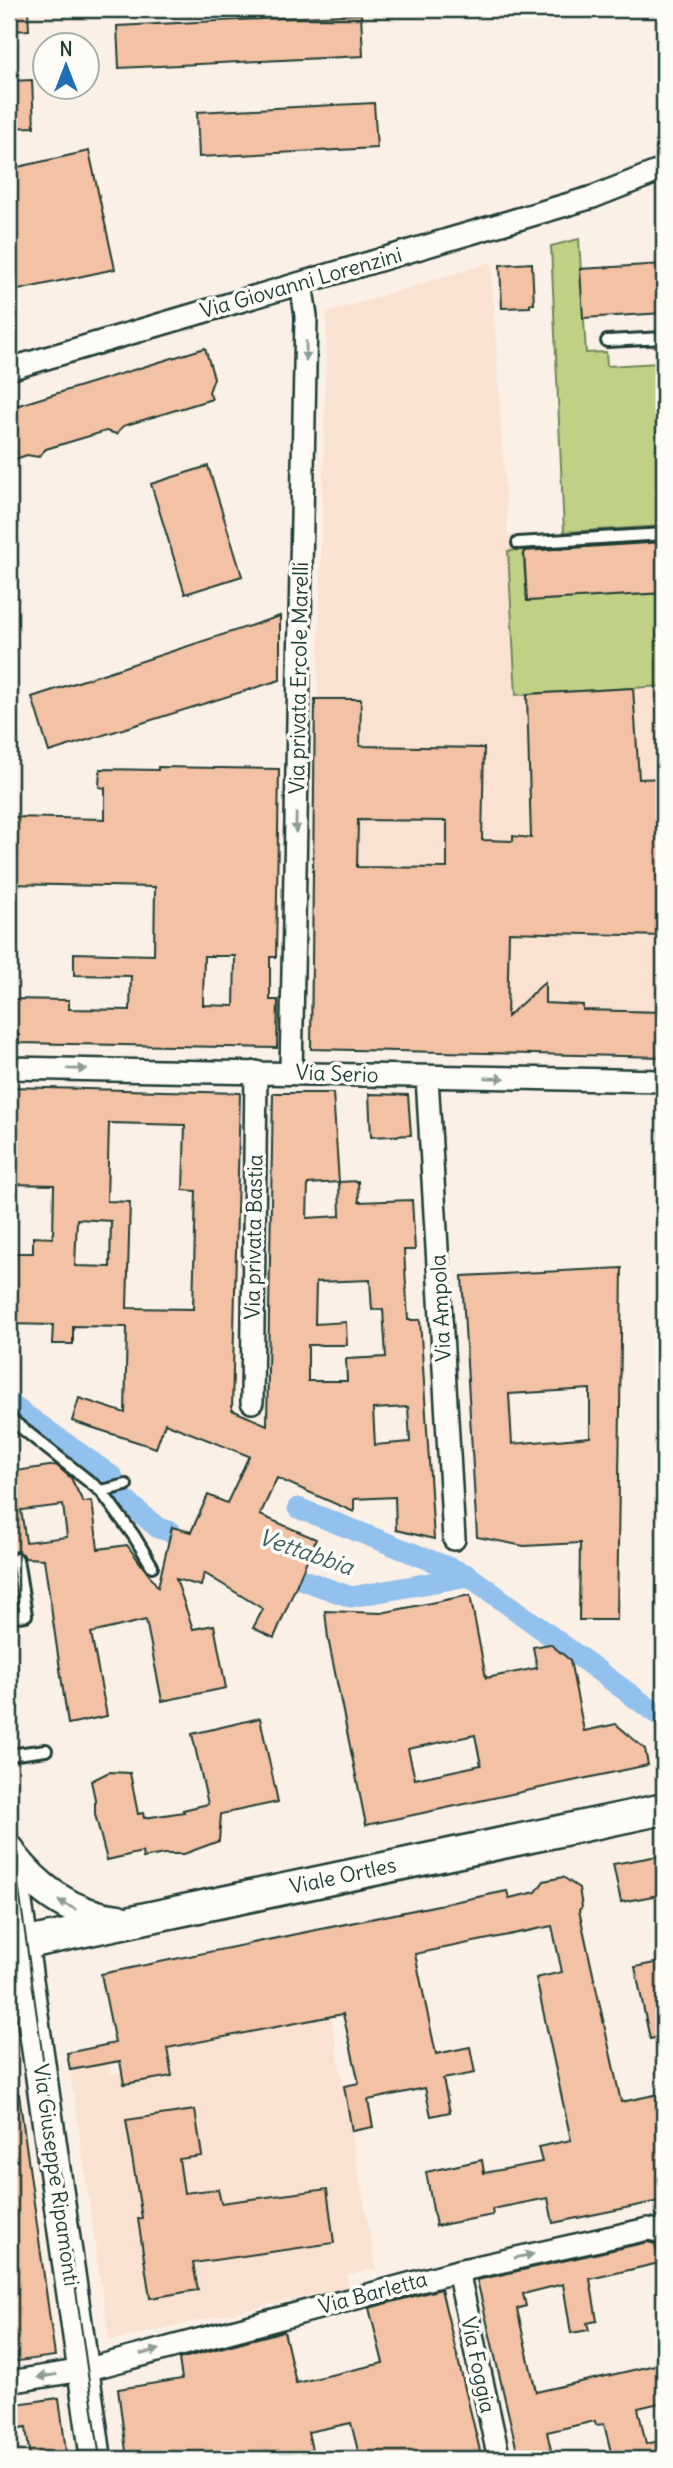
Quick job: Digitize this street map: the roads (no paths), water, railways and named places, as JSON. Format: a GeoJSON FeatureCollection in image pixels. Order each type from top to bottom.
{"type":"FeatureCollection","features":[{"type":"Feature","properties":{"kind":"street","name":"Via Giovanni Lorenzini"},"geometry":{"type":"LineString","coordinates":[[9,369],[593,197],[664,169]]}},
{"type":"Feature","properties":{"kind":"street","name":"Via Giovanni Lorenzini"},"geometry":{"type":"LineString","coordinates":[[593,197],[649,187],[664,188]]}},
{"type":"Feature","properties":{"kind":"street","name":"Via privata Ercole Marelli"},"geometry":{"type":"LineString","coordinates":[[291,1073],[306,316],[300,283]]}},
{"type":"Feature","properties":{"kind":"street","name":"Via Serio"},"geometry":{"type":"LineString","coordinates":[[9,1068],[664,1081]]}},
{"type":"Feature","properties":{"kind":"street","name":"Via privata Bastia"},"geometry":{"type":"LineString","coordinates":[[252,1402],[256,1072]]}},
{"type":"Feature","properties":{"kind":"street","name":"Via Ampola"},"geometry":{"type":"LineString","coordinates":[[427,1077],[454,1539]]}},
{"type":"Feature","properties":{"kind":"street","name":"Viale Ortles"},"geometry":{"type":"LineString","coordinates":[[19,1961],[133,1921],[664,1809]]}},
{"type":"Feature","properties":{"kind":"street"},"geometry":{"type":"LineString","coordinates":[[9,1851],[40,1886],[70,1907],[105,1918],[133,1921]]}},
{"type":"Feature","properties":{"kind":"street","name":"Via Giuseppe Ripamonti"},"geometry":{"type":"LineString","coordinates":[[9,1851],[19,1961],[85,2369],[96,2459]]}},
{"type":"Feature","properties":{"kind":"street","name":"Via Barletta"},"geometry":{"type":"LineString","coordinates":[[9,2382],[85,2369],[458,2271],[648,2229],[664,2232]]}},
{"type":"Feature","properties":{"kind":"street","name":"Via Foggia"},"geometry":{"type":"LineString","coordinates":[[458,2271],[499,2459]]}},
{"type":"Feature","properties":{"kind":"lane"},"geometry":{"type":"LineString","coordinates":[[607,341],[664,338]]}},
{"type":"Feature","properties":{"kind":"lane"},"geometry":{"type":"LineString","coordinates":[[518,543],[664,534]]}},
{"type":"Feature","properties":{"kind":"lane"},"geometry":{"type":"LineString","coordinates":[[9,1418],[101,1491],[152,1566]]}},
{"type":"Feature","properties":{"kind":"lane"},"geometry":{"type":"LineString","coordinates":[[101,1491],[126,1485]]}},
{"type":"Feature","properties":{"kind":"lane"},"geometry":{"type":"LineString","coordinates":[[9,1618],[26,1615],[17,1559]]}},
{"type":"Feature","properties":{"kind":"lane"},"geometry":{"type":"LineString","coordinates":[[9,1755],[46,1750]]}},
{"type":"Feature","properties":{"kind":"waterway","name":"Vettabbia"},"geometry":{"type":"LineString","coordinates":[[9,1403],[113,1477]]}},
{"type":"Feature","properties":{"kind":"waterway","name":"Vettabbia"},"geometry":{"type":"LineString","coordinates":[[124,1499],[158,1528],[171,1532]]}},
{"type":"Feature","properties":{"kind":"waterway","name":"Vettabbia"},"geometry":{"type":"LineString","coordinates":[[298,1508],[468,1575]]}},
{"type":"Feature","properties":{"kind":"waterway","name":"Vettabbia"},"geometry":{"type":"LineString","coordinates":[[275,1570],[351,1597],[469,1576],[664,1719]]}},
{"type":"Feature","properties":{"kind":"tram line"},"geometry":{"type":"LineString","coordinates":[[9,1820],[100,2459]]}}]}
